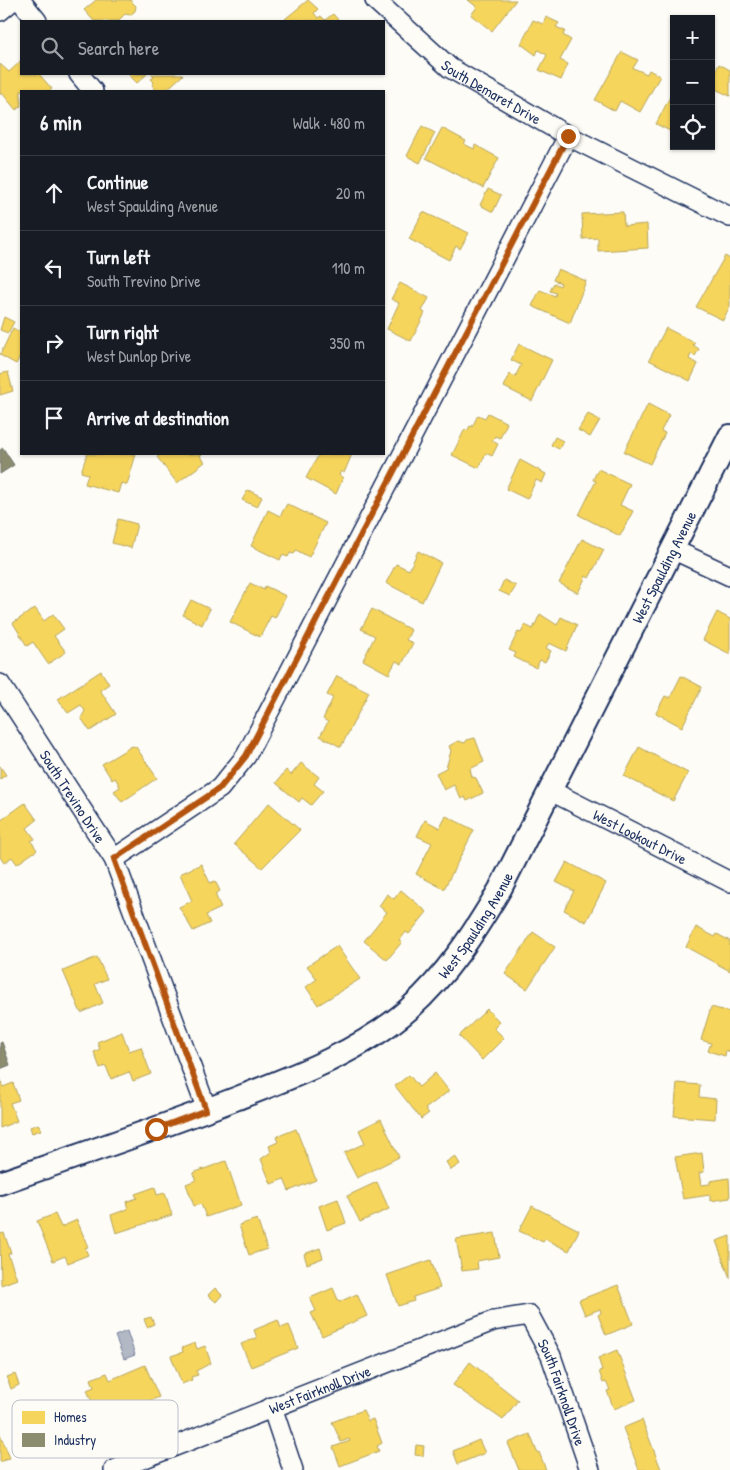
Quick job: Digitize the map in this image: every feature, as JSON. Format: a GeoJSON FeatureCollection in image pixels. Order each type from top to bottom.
{"type":"FeatureCollection","features":[{"type":"Feature","properties":{"kind":"street"},"geometry":{"type":"LineString","coordinates":[[0,11],[13,0]]}},
{"type":"Feature","properties":{"kind":"street"},"geometry":{"type":"LineString","coordinates":[[20,0],[36,20]]}},
{"type":"Feature","properties":{"kind":"street","name":"South Demaret Drive"},"geometry":{"type":"LineString","coordinates":[[375,0],[450,68],[568,136],[730,217]]}},
{"type":"Feature","properties":{"kind":"street"},"geometry":{"type":"LineString","coordinates":[[80,75],[92,90]]}},
{"type":"Feature","properties":{"kind":"street"},"geometry":{"type":"LineString","coordinates":[[114,859],[220,788],[246,756],[568,136]]}},
{"type":"Feature","properties":{"kind":"street","name":"West Spaulding Avenue"},"geometry":{"type":"LineString","coordinates":[[0,1183],[206,1110],[322,1064],[382,1029],[407,1010],[443,973],[477,929],[500,890],[730,436]]}},
{"type":"Feature","properties":{"kind":"street"},"geometry":{"type":"LineString","coordinates":[[672,549],[730,576]]}},
{"type":"Feature","properties":{"kind":"street","name":"South Trevino Drive"},"geometry":{"type":"LineString","coordinates":[[0,684],[114,859],[206,1110]]}},
{"type":"Feature","properties":{"kind":"street","name":"West Lookout Drive"},"geometry":{"type":"LineString","coordinates":[[551,791],[730,882]]}},
{"type":"Feature","properties":{"kind":"street","name":"West Fairknoll Drive"},"geometry":{"type":"LineString","coordinates":[[178,1444],[493,1321],[529,1315]]}},
{"type":"Feature","properties":{"kind":"street","name":"South Fairknoll Drive"},"geometry":{"type":"LineString","coordinates":[[529,1315],[551,1356],[590,1470]]}},
{"type":"Feature","properties":{"kind":"street"},"geometry":{"type":"LineString","coordinates":[[272,1407],[293,1470]]}},
{"type":"Feature","properties":{"kind":"street","name":"West Fairknoll Drive"},"geometry":{"type":"LineString","coordinates":[[114,1470],[144,1458]]}},
{"type":"Feature","properties":{"kind":"shaded area"},"geometry":{"type":"Polygon","coordinates":[[[127,1331],[135,1355],[124,1359],[115,1336],[127,1331]]]}},
{"type":"Feature","properties":{"kind":"building: Homes"},"geometry":{"type":"Polygon","coordinates":[[[96,0],[130,0],[136,6],[135,11],[130,15],[125,14],[119,20],[93,20],[84,10],[96,0]]]}},
{"type":"Feature","properties":{"kind":"building: Homes"},"geometry":{"type":"Polygon","coordinates":[[[308,0],[318,9],[314,13],[318,18],[321,16],[325,20],[286,20],[308,0]]]}},
{"type":"Feature","properties":{"kind":"building: Homes"},"geometry":{"type":"Polygon","coordinates":[[[468,0],[516,0],[492,31],[471,15],[477,7],[468,0]]]}},
{"type":"Feature","properties":{"kind":"building: Homes"},"geometry":{"type":"Polygon","coordinates":[[[333,14],[338,20],[325,20],[333,14]]]}},
{"type":"Feature","properties":{"kind":"building: Homes"},"geometry":{"type":"Polygon","coordinates":[[[546,17],[559,23],[556,27],[565,31],[563,35],[571,40],[560,60],[568,64],[561,80],[539,70],[547,55],[538,50],[536,55],[521,44],[533,20],[543,24],[546,17]]]}},
{"type":"Feature","properties":{"kind":"building: Homes"},"geometry":{"type":"Polygon","coordinates":[[[622,52],[638,60],[633,68],[647,74],[649,70],[660,76],[640,112],[620,101],[615,111],[595,100],[622,52]]]}},
{"type":"Feature","properties":{"kind":"building: Homes"},"geometry":{"type":"Polygon","coordinates":[[[20,62],[20,75],[40,75],[52,89],[20,90],[20,107],[16,110],[2,93],[0,95],[0,64],[9,72],[20,62]]]}},
{"type":"Feature","properties":{"kind":"building: Homes"},"geometry":{"type":"Polygon","coordinates":[[[719,64],[730,70],[730,96],[715,89],[715,72],[719,64]]]}},
{"type":"Feature","properties":{"kind":"building: Homes"},"geometry":{"type":"Polygon","coordinates":[[[129,75],[146,75],[137,83],[129,75]]]}},
{"type":"Feature","properties":{"kind":"building: Homes"},"geometry":{"type":"Polygon","coordinates":[[[152,75],[183,75],[166,90],[156,90],[152,85],[154,82],[151,79],[154,77],[152,75]]]}},
{"type":"Feature","properties":{"kind":"building: Homes"},"geometry":{"type":"Polygon","coordinates":[[[670,97],[670,131],[656,124],[670,97]]]}},
{"type":"Feature","properties":{"kind":"building: Homes"},"geometry":{"type":"Polygon","coordinates":[[[422,126],[435,133],[420,163],[407,156],[422,126]]]}},
{"type":"Feature","properties":{"kind":"building: Homes"},"geometry":{"type":"Polygon","coordinates":[[[442,128],[466,141],[464,144],[474,149],[475,145],[499,158],[483,188],[426,158],[442,128]]]}},
{"type":"Feature","properties":{"kind":"building: Homes"},"geometry":{"type":"Polygon","coordinates":[[[488,189],[501,195],[493,212],[480,205],[488,189]]]}},
{"type":"Feature","properties":{"kind":"building: Homes"},"geometry":{"type":"Polygon","coordinates":[[[423,212],[469,233],[460,249],[456,246],[449,260],[409,239],[423,212]]]}},
{"type":"Feature","properties":{"kind":"building: Homes"},"geometry":{"type":"Polygon","coordinates":[[[623,212],[624,226],[647,224],[648,248],[598,251],[598,238],[583,239],[582,214],[623,212]]]}},
{"type":"Feature","properties":{"kind":"building: Homes"},"geometry":{"type":"Polygon","coordinates":[[[725,256],[730,259],[730,306],[723,320],[696,307],[725,256]]]}},
{"type":"Feature","properties":{"kind":"building: Homes"},"geometry":{"type":"Polygon","coordinates":[[[558,269],[586,281],[570,323],[532,306],[540,290],[555,296],[556,293],[550,291],[554,283],[560,286],[561,283],[553,280],[558,269]]]}},
{"type":"Feature","properties":{"kind":"building: Homes"},"geometry":{"type":"Polygon","coordinates":[[[400,283],[429,298],[422,311],[425,313],[411,341],[387,329],[399,303],[391,299],[400,283]]]}},
{"type":"Feature","properties":{"kind":"building: Homes"},"geometry":{"type":"Polygon","coordinates":[[[4,317],[14,322],[8,333],[0,330],[4,317]]]}},
{"type":"Feature","properties":{"kind":"building: Homes"},"geometry":{"type":"Polygon","coordinates":[[[13,328],[20,332],[20,357],[16,364],[0,355],[13,328]]]}},
{"type":"Feature","properties":{"kind":"building: Homes"},"geometry":{"type":"Polygon","coordinates":[[[666,328],[695,343],[693,345],[699,349],[695,356],[691,354],[689,359],[698,364],[690,381],[649,360],[666,328]]]}},
{"type":"Feature","properties":{"kind":"building: Homes"},"geometry":{"type":"Polygon","coordinates":[[[519,344],[552,360],[532,401],[504,387],[510,374],[515,377],[521,365],[511,360],[519,344]]]}},
{"type":"Feature","properties":{"kind":"building: Homes"},"geometry":{"type":"Polygon","coordinates":[[[8,372],[13,391],[0,395],[0,374],[8,372]]]}},
{"type":"Feature","properties":{"kind":"building: Homes"},"geometry":{"type":"Polygon","coordinates":[[[648,404],[669,415],[661,431],[665,433],[650,464],[624,452],[648,404]]]}},
{"type":"Feature","properties":{"kind":"building: Homes"},"geometry":{"type":"Polygon","coordinates":[[[488,413],[507,423],[500,438],[495,436],[492,441],[498,444],[492,456],[486,453],[479,468],[452,455],[465,429],[467,431],[470,426],[472,427],[478,415],[485,418],[488,413]]]}},
{"type":"Feature","properties":{"kind":"building: Homes"},"geometry":{"type":"Polygon","coordinates":[[[588,414],[600,420],[590,437],[578,430],[588,414]]]}},
{"type":"Feature","properties":{"kind":"building: Homes"},"geometry":{"type":"Polygon","coordinates":[[[555,437],[563,441],[559,449],[551,445],[555,437]]]}},
{"type":"Feature","properties":{"kind":"building: Homes"},"geometry":{"type":"Polygon","coordinates":[[[87,455],[136,455],[127,485],[121,483],[118,493],[85,484],[88,474],[81,472],[87,455]]]}},
{"type":"Feature","properties":{"kind":"building: Homes"},"geometry":{"type":"Polygon","coordinates":[[[160,455],[201,455],[205,462],[177,483],[157,457],[160,455]]]}},
{"type":"Feature","properties":{"kind":"building: Homes"},"geometry":{"type":"Polygon","coordinates":[[[318,455],[352,455],[344,473],[341,471],[339,475],[343,478],[336,494],[306,478],[318,455]]]}},
{"type":"Feature","properties":{"kind":"building: Homes"},"geometry":{"type":"Polygon","coordinates":[[[520,460],[546,474],[542,483],[536,480],[527,499],[506,489],[520,460]]]}},
{"type":"Feature","properties":{"kind":"building: Homes"},"geometry":{"type":"Polygon","coordinates":[[[598,469],[630,484],[620,505],[633,511],[620,536],[579,515],[596,481],[593,480],[598,469]]]}},
{"type":"Feature","properties":{"kind":"building: Homes"},"geometry":{"type":"Polygon","coordinates":[[[248,490],[262,497],[257,507],[242,500],[248,490]]]}},
{"type":"Feature","properties":{"kind":"building: Homes"},"geometry":{"type":"Polygon","coordinates":[[[287,504],[326,523],[309,557],[296,550],[294,554],[290,553],[288,557],[282,555],[280,560],[251,546],[268,510],[280,516],[287,504]]]}},
{"type":"Feature","properties":{"kind":"building: Homes"},"geometry":{"type":"Polygon","coordinates":[[[118,519],[137,524],[131,548],[112,543],[118,519]]]}},
{"type":"Feature","properties":{"kind":"building: Homes"},"geometry":{"type":"Polygon","coordinates":[[[582,539],[604,550],[589,578],[586,576],[578,593],[559,583],[582,539]]]}},
{"type":"Feature","properties":{"kind":"building: Homes"},"geometry":{"type":"Polygon","coordinates":[[[418,551],[441,563],[422,602],[386,583],[396,564],[409,570],[418,551]]]}},
{"type":"Feature","properties":{"kind":"building: Homes"},"geometry":{"type":"Polygon","coordinates":[[[504,580],[516,586],[510,596],[499,591],[504,580]]]}},
{"type":"Feature","properties":{"kind":"building: Homes"},"geometry":{"type":"Polygon","coordinates":[[[250,583],[264,590],[265,586],[286,596],[275,618],[271,616],[260,637],[230,622],[250,583]]]}},
{"type":"Feature","properties":{"kind":"building: Homes"},"geometry":{"type":"Polygon","coordinates":[[[191,600],[210,609],[202,625],[183,615],[191,600]]]}},
{"type":"Feature","properties":{"kind":"building: Homes"},"geometry":{"type":"Polygon","coordinates":[[[35,608],[44,621],[53,614],[64,629],[54,636],[66,652],[48,664],[33,642],[27,646],[13,623],[35,608]]]}},
{"type":"Feature","properties":{"kind":"building: Homes"},"geometry":{"type":"Polygon","coordinates":[[[372,609],[411,630],[406,640],[413,643],[402,664],[396,661],[389,674],[363,660],[375,636],[361,629],[372,609]]]}},
{"type":"Feature","properties":{"kind":"building: Homes"},"geometry":{"type":"Polygon","coordinates":[[[717,612],[730,619],[730,654],[703,640],[717,612]]]}},
{"type":"Feature","properties":{"kind":"building: Homes"},"geometry":{"type":"Polygon","coordinates":[[[540,614],[557,625],[561,617],[577,625],[566,651],[549,643],[546,648],[551,651],[545,662],[540,660],[536,668],[514,657],[516,653],[509,650],[518,632],[521,633],[525,625],[533,629],[540,614]]]}},
{"type":"Feature","properties":{"kind":"building: Homes"},"geometry":{"type":"Polygon","coordinates":[[[101,671],[109,684],[100,690],[116,714],[90,731],[81,718],[85,711],[81,705],[68,713],[58,699],[101,671]]]}},
{"type":"Feature","properties":{"kind":"building: Homes"},"geometry":{"type":"Polygon","coordinates":[[[337,676],[369,692],[341,747],[320,736],[328,722],[323,719],[333,698],[327,695],[337,676]]]}},
{"type":"Feature","properties":{"kind":"building: Homes"},"geometry":{"type":"Polygon","coordinates":[[[681,676],[702,687],[682,727],[656,713],[665,696],[670,698],[681,676]]]}},
{"type":"Feature","properties":{"kind":"building: Homes"},"geometry":{"type":"Polygon","coordinates":[[[475,738],[484,762],[470,769],[472,777],[476,778],[483,793],[467,801],[465,797],[461,799],[454,785],[444,790],[436,773],[446,768],[451,751],[449,746],[458,741],[465,743],[467,740],[475,738]]]}},
{"type":"Feature","properties":{"kind":"building: Homes"},"geometry":{"type":"Polygon","coordinates":[[[132,746],[136,747],[157,778],[122,802],[114,791],[120,787],[117,781],[115,778],[112,780],[102,764],[132,746]]]}},
{"type":"Feature","properties":{"kind":"building: Homes"},"geometry":{"type":"Polygon","coordinates":[[[639,747],[688,773],[673,801],[624,776],[639,747]]]}},
{"type":"Feature","properties":{"kind":"building: Homes"},"geometry":{"type":"Polygon","coordinates":[[[301,763],[319,777],[314,784],[323,791],[311,805],[302,798],[299,802],[276,783],[286,770],[291,775],[301,763]]]}},
{"type":"Feature","properties":{"kind":"building: Homes"},"geometry":{"type":"Polygon","coordinates":[[[0,766],[6,775],[0,779],[0,766]]]}},
{"type":"Feature","properties":{"kind":"building: Homes"},"geometry":{"type":"Polygon","coordinates":[[[25,803],[37,820],[27,828],[35,839],[31,841],[37,850],[17,864],[12,857],[4,863],[0,857],[0,821],[25,803]]]}},
{"type":"Feature","properties":{"kind":"building: Homes"},"geometry":{"type":"Polygon","coordinates":[[[269,803],[300,830],[262,868],[234,844],[269,803]]]}},
{"type":"Feature","properties":{"kind":"building: Homes"},"geometry":{"type":"Polygon","coordinates":[[[446,816],[474,830],[444,889],[416,874],[432,843],[417,836],[425,820],[440,828],[446,816]]]}},
{"type":"Feature","properties":{"kind":"building: Homes"},"geometry":{"type":"Polygon","coordinates":[[[567,862],[606,883],[586,922],[564,910],[574,891],[556,882],[567,862]]]}},
{"type":"Feature","properties":{"kind":"building: Homes"},"geometry":{"type":"Polygon","coordinates":[[[201,864],[210,883],[215,881],[220,891],[215,894],[221,908],[206,915],[210,923],[193,931],[179,907],[192,901],[180,874],[201,864]]]}},
{"type":"Feature","properties":{"kind":"building: Homes"},"geometry":{"type":"Polygon","coordinates":[[[401,890],[427,912],[409,934],[406,932],[399,941],[402,942],[387,960],[364,941],[387,912],[379,906],[387,894],[394,899],[401,890]]]}},
{"type":"Feature","properties":{"kind":"building: Homes"},"geometry":{"type":"Polygon","coordinates":[[[696,927],[715,937],[717,934],[730,941],[730,971],[686,947],[696,927]]]}},
{"type":"Feature","properties":{"kind":"building: Homes"},"geometry":{"type":"Polygon","coordinates":[[[533,932],[555,947],[527,989],[505,974],[533,932]]]}},
{"type":"Feature","properties":{"kind":"building: Homes"},"geometry":{"type":"Polygon","coordinates":[[[337,946],[360,979],[318,1005],[306,987],[317,979],[307,966],[337,946]]]}},
{"type":"Feature","properties":{"kind":"building: Homes"},"geometry":{"type":"Polygon","coordinates":[[[97,957],[107,979],[95,984],[103,1003],[81,1013],[63,971],[97,957]]]}},
{"type":"Feature","properties":{"kind":"building: Homes"},"geometry":{"type":"Polygon","coordinates":[[[711,1007],[730,1012],[730,1052],[726,1050],[725,1056],[708,1051],[711,1043],[701,1040],[711,1007]]]}},
{"type":"Feature","properties":{"kind":"building: Homes"},"geometry":{"type":"Polygon","coordinates":[[[487,1009],[500,1022],[494,1028],[504,1038],[482,1060],[459,1036],[487,1009]]]}},
{"type":"Feature","properties":{"kind":"building: Homes"},"geometry":{"type":"Polygon","coordinates":[[[122,1032],[129,1051],[141,1047],[151,1074],[133,1081],[129,1072],[111,1079],[106,1066],[100,1068],[94,1052],[100,1049],[97,1042],[122,1032]]]}},
{"type":"Feature","properties":{"kind":"building: Homes"},"geometry":{"type":"Polygon","coordinates":[[[435,1073],[449,1091],[425,1109],[429,1113],[421,1119],[395,1086],[409,1075],[419,1087],[435,1073]]]}},
{"type":"Feature","properties":{"kind":"building: Homes"},"geometry":{"type":"Polygon","coordinates":[[[0,1078],[3,1087],[13,1083],[19,1100],[10,1103],[17,1121],[0,1128],[0,1078]]]}},
{"type":"Feature","properties":{"kind":"building: Homes"},"geometry":{"type":"Polygon","coordinates":[[[677,1083],[700,1085],[699,1097],[716,1099],[715,1119],[674,1116],[677,1083]]]}},
{"type":"Feature","properties":{"kind":"building: Homes"},"geometry":{"type":"Polygon","coordinates":[[[381,1119],[399,1157],[357,1178],[344,1153],[365,1143],[359,1130],[381,1119]]]}},
{"type":"Feature","properties":{"kind":"building: Homes"},"geometry":{"type":"Polygon","coordinates":[[[39,1124],[41,1130],[32,1133],[30,1127],[39,1124]]]}},
{"type":"Feature","properties":{"kind":"building: Homes"},"geometry":{"type":"Polygon","coordinates":[[[296,1129],[316,1180],[289,1191],[284,1179],[271,1184],[261,1159],[271,1152],[269,1146],[278,1142],[276,1137],[296,1129]]]}},
{"type":"Feature","properties":{"kind":"building: Homes"},"geometry":{"type":"Polygon","coordinates":[[[702,1153],[704,1172],[699,1173],[701,1185],[710,1184],[710,1181],[729,1178],[730,1198],[710,1201],[710,1195],[683,1199],[675,1157],[702,1153]]]}},
{"type":"Feature","properties":{"kind":"building: Homes"},"geometry":{"type":"Polygon","coordinates":[[[455,1156],[460,1164],[451,1170],[446,1162],[455,1156]]]}},
{"type":"Feature","properties":{"kind":"building: Homes"},"geometry":{"type":"Polygon","coordinates":[[[226,1161],[241,1205],[206,1217],[201,1204],[194,1206],[186,1184],[196,1180],[193,1173],[226,1161]]]}},
{"type":"Feature","properties":{"kind":"building: Homes"},"geometry":{"type":"Polygon","coordinates":[[[377,1182],[389,1209],[360,1222],[347,1196],[377,1182]]]}},
{"type":"Feature","properties":{"kind":"building: Homes"},"geometry":{"type":"Polygon","coordinates":[[[155,1187],[157,1195],[165,1193],[172,1215],[116,1233],[111,1215],[128,1209],[126,1202],[137,1198],[135,1194],[155,1187]]]}},
{"type":"Feature","properties":{"kind":"building: Homes"},"geometry":{"type":"Polygon","coordinates":[[[338,1199],[346,1223],[327,1230],[319,1206],[338,1199]]]}},
{"type":"Feature","properties":{"kind":"building: Homes"},"geometry":{"type":"Polygon","coordinates":[[[532,1206],[579,1230],[569,1251],[545,1239],[543,1242],[519,1231],[532,1206]]]}},
{"type":"Feature","properties":{"kind":"building: Homes"},"geometry":{"type":"Polygon","coordinates":[[[55,1214],[61,1227],[77,1220],[88,1247],[85,1248],[88,1255],[68,1263],[65,1256],[53,1261],[37,1221],[55,1214]]]}},
{"type":"Feature","properties":{"kind":"building: Homes"},"geometry":{"type":"Polygon","coordinates":[[[257,1219],[267,1249],[249,1255],[239,1225],[257,1219]]]}},
{"type":"Feature","properties":{"kind":"building: Homes"},"geometry":{"type":"Polygon","coordinates":[[[4,1233],[11,1253],[8,1254],[17,1279],[1,1285],[0,1234],[4,1233]]]}},
{"type":"Feature","properties":{"kind":"building: Homes"},"geometry":{"type":"Polygon","coordinates":[[[495,1233],[499,1257],[477,1261],[478,1269],[462,1271],[456,1239],[495,1233]]]}},
{"type":"Feature","properties":{"kind":"building: Homes"},"geometry":{"type":"Polygon","coordinates":[[[730,1236],[730,1278],[716,1241],[730,1236]]]}},
{"type":"Feature","properties":{"kind":"building: Homes"},"geometry":{"type":"Polygon","coordinates":[[[320,1248],[323,1258],[307,1264],[304,1254],[320,1248]]]}},
{"type":"Feature","properties":{"kind":"building: Homes"},"geometry":{"type":"Polygon","coordinates":[[[431,1260],[440,1288],[413,1297],[414,1301],[398,1306],[387,1275],[431,1260]]]}},
{"type":"Feature","properties":{"kind":"building: Homes"},"geometry":{"type":"Polygon","coordinates":[[[618,1285],[633,1324],[606,1335],[598,1315],[601,1313],[600,1309],[585,1315],[579,1300],[618,1285]]]}},
{"type":"Feature","properties":{"kind":"building: Homes"},"geometry":{"type":"Polygon","coordinates":[[[215,1288],[222,1295],[216,1302],[208,1295],[215,1288]]]}},
{"type":"Feature","properties":{"kind":"building: Homes"},"geometry":{"type":"Polygon","coordinates":[[[333,1288],[339,1302],[357,1294],[367,1316],[322,1336],[311,1313],[316,1311],[310,1298],[333,1288]]]}},
{"type":"Feature","properties":{"kind":"building: Homes"},"geometry":{"type":"Polygon","coordinates":[[[151,1317],[154,1324],[147,1327],[144,1319],[151,1317]]]}},
{"type":"Feature","properties":{"kind":"building: Homes"},"geometry":{"type":"Polygon","coordinates":[[[278,1320],[281,1328],[289,1325],[298,1348],[251,1367],[241,1344],[257,1338],[254,1330],[278,1320]]]}},
{"type":"Feature","properties":{"kind":"building: Homes"},"geometry":{"type":"Polygon","coordinates":[[[195,1343],[197,1349],[205,1346],[211,1363],[196,1371],[198,1375],[191,1377],[192,1380],[182,1384],[171,1356],[183,1352],[182,1348],[195,1343]]]}},
{"type":"Feature","properties":{"kind":"building: Homes"},"geometry":{"type":"Polygon","coordinates":[[[617,1350],[636,1400],[614,1409],[607,1391],[610,1390],[606,1382],[603,1383],[599,1371],[602,1370],[598,1358],[617,1350]]]}},
{"type":"Feature","properties":{"kind":"building: Homes"},"geometry":{"type":"Polygon","coordinates":[[[470,1362],[518,1400],[503,1420],[453,1385],[470,1362]]]}},
{"type":"Feature","properties":{"kind":"building: Homes"},"geometry":{"type":"Polygon","coordinates":[[[145,1365],[159,1397],[152,1400],[91,1400],[87,1390],[94,1387],[91,1379],[107,1373],[110,1380],[145,1365]]]}},
{"type":"Feature","properties":{"kind":"building: Homes"},"geometry":{"type":"Polygon","coordinates":[[[15,1374],[19,1385],[11,1389],[7,1377],[15,1374]]]}},
{"type":"Feature","properties":{"kind":"building: Homes"},"geometry":{"type":"Polygon","coordinates":[[[363,1410],[368,1421],[373,1419],[382,1443],[377,1446],[379,1451],[340,1466],[333,1447],[350,1441],[349,1439],[341,1442],[332,1422],[363,1410]]]}},
{"type":"Feature","properties":{"kind":"building: Homes"},"geometry":{"type":"Polygon","coordinates":[[[642,1420],[661,1469],[639,1470],[623,1428],[642,1420]]]}},
{"type":"Feature","properties":{"kind":"building: Homes"},"geometry":{"type":"Polygon","coordinates":[[[0,1434],[10,1458],[0,1462],[0,1434]]]}},
{"type":"Feature","properties":{"kind":"building: Homes"},"geometry":{"type":"Polygon","coordinates":[[[530,1434],[546,1470],[519,1470],[508,1443],[530,1434]]]}},
{"type":"Feature","properties":{"kind":"building: Homes"},"geometry":{"type":"Polygon","coordinates":[[[479,1440],[485,1453],[458,1464],[453,1451],[479,1440]]]}},
{"type":"Feature","properties":{"kind":"building: Homes"},"geometry":{"type":"Polygon","coordinates":[[[416,1445],[424,1446],[423,1456],[415,1455],[416,1445]]]}},
{"type":"Feature","properties":{"kind":"building: Industry"},"geometry":{"type":"Polygon","coordinates":[[[3,448],[14,465],[0,474],[0,450],[3,448]]]}},
{"type":"Feature","properties":{"kind":"building: Industry"},"geometry":{"type":"Polygon","coordinates":[[[2,1042],[10,1065],[0,1069],[0,1043],[2,1042]]]}},
{"type":"Feature","properties":{"kind":"route"},"geometry":{"type":"LineString","coordinates":[[156,1129],[206,1110],[114,859],[220,788],[246,756],[568,136]]}}]}
